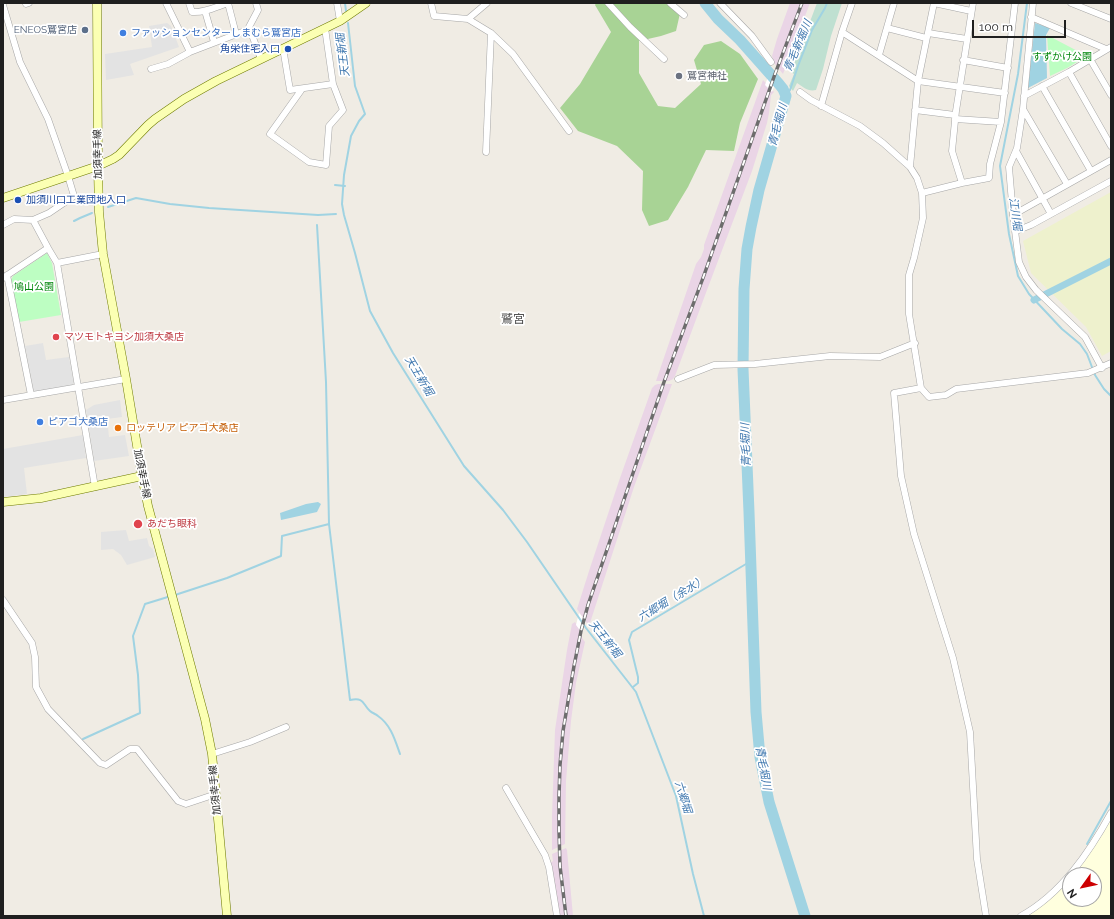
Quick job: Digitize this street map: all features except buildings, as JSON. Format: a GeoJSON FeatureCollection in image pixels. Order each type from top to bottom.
{"type":"FeatureCollection","features":[{"type":"Feature","properties":{"kind":"main road","name":"加須幸手線"},"geometry":{"type":"LineString","coordinates":[[97,3],[99,212],[103,254],[142,476],[157,542],[207,726],[212,754],[227,916]]}},
{"type":"Feature","properties":{"kind":"main road"},"geometry":{"type":"LineString","coordinates":[[3,198],[98,166],[113,159],[119,155],[148,124],[184,99],[216,81],[340,21],[366,3]]}},
{"type":"Feature","properties":{"kind":"main road"},"geometry":{"type":"LineString","coordinates":[[3,502],[41,498],[142,476]]}},
{"type":"Feature","properties":{"kind":"street"},"geometry":{"type":"LineString","coordinates":[[166,3],[190,52]]}},
{"type":"Feature","properties":{"kind":"street"},"geometry":{"type":"LineString","coordinates":[[189,3],[192,12],[205,11],[228,3],[236,34]]}},
{"type":"Feature","properties":{"kind":"street"},"geometry":{"type":"LineString","coordinates":[[256,3],[258,10],[249,26],[261,59]]}},
{"type":"Feature","properties":{"kind":"street"},"geometry":{"type":"LineString","coordinates":[[337,3],[340,21]]}},
{"type":"Feature","properties":{"kind":"street"},"geometry":{"type":"LineString","coordinates":[[431,3],[434,16],[468,19],[491,33],[513,54],[569,131]]}},
{"type":"Feature","properties":{"kind":"street"},"geometry":{"type":"LineString","coordinates":[[468,19],[487,3]]}},
{"type":"Feature","properties":{"kind":"street"},"geometry":{"type":"LineString","coordinates":[[608,3],[630,27],[664,59]]}},
{"type":"Feature","properties":{"kind":"street"},"geometry":{"type":"LineString","coordinates":[[670,3],[684,15]]}},
{"type":"Feature","properties":{"kind":"street"},"geometry":{"type":"LineString","coordinates":[[720,3],[752,36],[771,62]]}},
{"type":"Feature","properties":{"kind":"street"},"geometry":{"type":"LineString","coordinates":[[821,106],[842,32],[852,3]]}},
{"type":"Feature","properties":{"kind":"street"},"geometry":{"type":"LineString","coordinates":[[879,55],[894,3]]}},
{"type":"Feature","properties":{"kind":"street"},"geometry":{"type":"LineString","coordinates":[[910,167],[918,81],[934,3],[971,10]]}},
{"type":"Feature","properties":{"kind":"street"},"geometry":{"type":"LineString","coordinates":[[962,183],[952,151],[959,86],[973,3]]}},
{"type":"Feature","properties":{"kind":"street"},"geometry":{"type":"LineString","coordinates":[[922,193],[989,178],[990,164],[1001,122],[1015,3]]}},
{"type":"Feature","properties":{"kind":"street"},"geometry":{"type":"LineString","coordinates":[[1033,3],[1023,109],[1016,151],[1009,167],[1013,215],[1020,262],[1026,277],[1036,290],[1085,337],[1102,368]]}},
{"type":"Feature","properties":{"kind":"street"},"geometry":{"type":"LineString","coordinates":[[1070,3],[1111,19]]}},
{"type":"Feature","properties":{"kind":"street"},"geometry":{"type":"LineString","coordinates":[[3,5],[20,62],[48,119],[74,196],[49,213],[33,220],[14,219],[3,226]]}},
{"type":"Feature","properties":{"kind":"street"},"geometry":{"type":"LineString","coordinates":[[205,11],[214,42]]}},
{"type":"Feature","properties":{"kind":"street"},"geometry":{"type":"LineString","coordinates":[[1031,18],[1109,48]]}},
{"type":"Feature","properties":{"kind":"street"},"geometry":{"type":"LineString","coordinates":[[302,88],[270,134],[309,162],[326,166],[329,126],[343,110],[333,84],[325,28]]}},
{"type":"Feature","properties":{"kind":"street"},"geometry":{"type":"LineString","coordinates":[[887,28],[927,36],[967,39]]}},
{"type":"Feature","properties":{"kind":"street"},"geometry":{"type":"LineString","coordinates":[[151,69],[168,64],[190,52],[250,29]]}},
{"type":"Feature","properties":{"kind":"street"},"geometry":{"type":"LineString","coordinates":[[842,32],[918,81],[1005,93]]}},
{"type":"Feature","properties":{"kind":"street"},"geometry":{"type":"LineString","coordinates":[[486,152],[491,33]]}},
{"type":"Feature","properties":{"kind":"street"},"geometry":{"type":"LineString","coordinates":[[283,48],[290,90],[333,84]]}},
{"type":"Feature","properties":{"kind":"street"},"geometry":{"type":"LineString","coordinates":[[1024,96],[1069,72],[1109,48]]}},
{"type":"Feature","properties":{"kind":"street"},"geometry":{"type":"LineString","coordinates":[[1090,59],[1111,95]]}},
{"type":"Feature","properties":{"kind":"street"},"geometry":{"type":"LineString","coordinates":[[963,60],[1008,68]]}},
{"type":"Feature","properties":{"kind":"street"},"geometry":{"type":"LineString","coordinates":[[1069,72],[1111,146]]}},
{"type":"Feature","properties":{"kind":"street"},"geometry":{"type":"LineString","coordinates":[[1042,86],[1091,171]]}},
{"type":"Feature","properties":{"kind":"street"},"geometry":{"type":"LineString","coordinates":[[800,92],[821,106],[860,126],[883,143],[910,167],[917,178],[922,193],[923,218],[909,276],[909,314],[921,388],[929,397],[946,394],[956,389],[1088,373],[1111,363]]}},
{"type":"Feature","properties":{"kind":"street"},"geometry":{"type":"LineString","coordinates":[[1023,109],[1067,184]]}},
{"type":"Feature","properties":{"kind":"street"},"geometry":{"type":"LineString","coordinates":[[915,110],[955,117],[1001,122]]}},
{"type":"Feature","properties":{"kind":"street"},"geometry":{"type":"LineString","coordinates":[[1016,151],[1052,214]]}},
{"type":"Feature","properties":{"kind":"street"},"geometry":{"type":"LineString","coordinates":[[1013,215],[1111,160]]}},
{"type":"Feature","properties":{"kind":"street"},"geometry":{"type":"LineString","coordinates":[[1016,231],[1052,214],[1111,181]]}},
{"type":"Feature","properties":{"kind":"street"},"geometry":{"type":"LineString","coordinates":[[33,220],[57,263],[95,487]]}},
{"type":"Feature","properties":{"kind":"street"},"geometry":{"type":"LineString","coordinates":[[31,396],[5,276],[48,248]]}},
{"type":"Feature","properties":{"kind":"street"},"geometry":{"type":"LineString","coordinates":[[57,263],[103,254]]}},
{"type":"Feature","properties":{"kind":"street"},"geometry":{"type":"LineString","coordinates":[[678,379],[710,366],[755,364],[830,356],[880,356],[914,343]]}},
{"type":"Feature","properties":{"kind":"street"},"geometry":{"type":"LineString","coordinates":[[3,400],[126,379]]}},
{"type":"Feature","properties":{"kind":"street"},"geometry":{"type":"LineString","coordinates":[[921,388],[894,393],[901,476],[914,534],[952,658],[970,732],[977,859],[986,916]]}},
{"type":"Feature","properties":{"kind":"street"},"geometry":{"type":"LineString","coordinates":[[3,600],[32,643],[35,657],[36,687],[48,709],[100,762],[106,765],[130,749],[137,749],[178,801],[186,804],[216,794]]}},
{"type":"Feature","properties":{"kind":"street"},"geometry":{"type":"LineString","coordinates":[[212,754],[250,742],[286,727]]}},
{"type":"Feature","properties":{"kind":"street"},"geometry":{"type":"LineString","coordinates":[[506,788],[545,855],[549,867],[557,916]]}},
{"type":"Feature","properties":{"kind":"street"},"geometry":{"type":"LineString","coordinates":[[1021,916],[1053,893],[1077,866],[1100,833],[1111,813]]}},
{"type":"Feature","properties":{"kind":"shaded area"},"geometry":{"type":"Polygon","coordinates":[[[790,3],[810,3],[783,74],[774,63],[772,56],[790,3]]]}},
{"type":"Feature","properties":{"kind":"shaded area"},"geometry":{"type":"Polygon","coordinates":[[[817,3],[842,3],[816,90],[808,90],[797,83],[793,91],[789,86],[794,74],[791,72],[817,3]]]}},
{"type":"Feature","properties":{"kind":"shaded area"},"geometry":{"type":"Polygon","coordinates":[[[167,23],[171,26],[179,47],[130,64],[134,75],[106,80],[105,54],[152,47],[149,26],[167,23]]]}},
{"type":"Feature","properties":{"kind":"shaded area"},"geometry":{"type":"Polygon","coordinates":[[[763,80],[774,92],[771,95],[767,123],[752,171],[675,376],[669,381],[656,381],[696,264],[704,249],[704,245],[763,80]]]}},
{"type":"Feature","properties":{"kind":"shaded area"},"geometry":{"type":"Polygon","coordinates":[[[1111,192],[1111,351],[1102,356],[1086,327],[1031,273],[1023,241],[1111,192]]]}},
{"type":"Feature","properties":{"kind":"shaded area"},"geometry":{"type":"Polygon","coordinates":[[[43,343],[46,360],[69,357],[74,383],[72,386],[34,393],[25,346],[43,343]]]}},
{"type":"Feature","properties":{"kind":"shaded area"},"geometry":{"type":"Polygon","coordinates":[[[658,384],[672,384],[634,487],[589,626],[577,609],[620,478],[652,388],[658,384]]]}},
{"type":"Feature","properties":{"kind":"shaded area"},"geometry":{"type":"Polygon","coordinates":[[[120,400],[122,417],[107,419],[109,437],[125,435],[129,456],[94,461],[86,410],[94,405],[120,400]]]}},
{"type":"Feature","properties":{"kind":"shaded area"},"geometry":{"type":"Polygon","coordinates":[[[83,435],[86,458],[24,468],[27,494],[3,497],[3,449],[83,435]]]}},
{"type":"Feature","properties":{"kind":"shaded area"},"geometry":{"type":"Polygon","coordinates":[[[126,530],[129,541],[147,538],[149,546],[153,549],[155,557],[127,565],[121,555],[113,549],[101,550],[101,532],[126,530]]]}},
{"type":"Feature","properties":{"kind":"shaded area"},"geometry":{"type":"Polygon","coordinates":[[[575,622],[582,633],[582,638],[585,642],[576,683],[571,721],[566,781],[565,844],[552,850],[555,730],[567,650],[572,624],[575,622]]]}},
{"type":"Feature","properties":{"kind":"shaded area"},"geometry":{"type":"Polygon","coordinates":[[[1111,818],[1111,916],[1026,916],[1055,895],[1062,887],[1062,907],[1102,907],[1102,867],[1079,867],[1102,835],[1111,818]]]}},
{"type":"Feature","properties":{"kind":"shaded area"},"geometry":{"type":"Polygon","coordinates":[[[566,848],[573,916],[559,916],[550,863],[553,861],[552,854],[566,848]]]}},
{"type":"Feature","properties":{"kind":"green space"},"geometry":{"type":"Polygon","coordinates":[[[596,3],[674,3],[681,9],[676,31],[639,41],[639,73],[658,106],[675,108],[701,84],[694,60],[704,45],[721,41],[740,54],[758,79],[740,123],[734,151],[706,150],[688,187],[668,220],[649,226],[642,210],[643,171],[617,146],[578,131],[560,108],[580,84],[611,32],[595,5],[596,3]]]}},
{"type":"Feature","properties":{"kind":"green space","name":"すずかけ公園"},"geometry":{"type":"Polygon","coordinates":[[[1047,35],[1087,56],[1050,76],[1047,35]]]}},
{"type":"Feature","properties":{"kind":"green space","name":"鳩山公園"},"geometry":{"type":"Polygon","coordinates":[[[47,253],[52,263],[61,315],[19,322],[11,280],[13,276],[47,253]]]}},
{"type":"Feature","properties":{"kind":"water"},"geometry":{"type":"Polygon","coordinates":[[[1035,23],[1050,28],[1046,35],[1047,78],[1028,88],[1035,23]]]}},
{"type":"Feature","properties":{"kind":"water"},"geometry":{"type":"Polygon","coordinates":[[[318,502],[321,504],[317,512],[281,520],[280,513],[306,504],[318,502]]]}},
{"type":"Feature","properties":{"kind":"pier"},"geometry":{"type":"Polygon","coordinates":[[[771,69],[778,76],[772,92],[765,85],[771,69]]]}},
{"type":"Feature","properties":{"kind":"pier"},"geometry":{"type":"Polygon","coordinates":[[[579,613],[586,621],[582,633],[576,625],[579,613]]]}},
{"type":"Feature","properties":{"kind":"waterway","name":"天王新堀"},"geometry":{"type":"LineString","coordinates":[[345,3],[346,11]]}},
{"type":"Feature","properties":{"kind":"waterway","name":"青毛堀川"},"geometry":{"type":"LineString","coordinates":[[705,3],[779,84],[786,96],[759,190],[747,249],[744,289],[743,369],[756,712],[760,757],[769,802],[805,916]]}},
{"type":"Feature","properties":{"kind":"waterway","name":"青毛新堀川"},"geometry":{"type":"LineString","coordinates":[[786,96],[790,90],[812,30],[827,3]]}},
{"type":"Feature","properties":{"kind":"waterway","name":"江川堀"},"geometry":{"type":"LineString","coordinates":[[1027,3],[1018,74],[1000,166],[1009,234],[1018,276],[1029,294],[1062,329],[1080,344],[1087,354],[1095,375],[1104,389],[1111,396]]}},
{"type":"Feature","properties":{"kind":"waterway","name":"天王新堀"},"geometry":{"type":"LineString","coordinates":[[348,23],[355,86],[365,114],[359,121],[351,136],[344,175],[342,204],[370,311],[393,353],[464,466],[503,510],[527,542],[586,628],[636,692],[676,796],[704,916]]}},
{"type":"Feature","properties":{"kind":"waterway","name":"天王新堀"},"geometry":{"type":"LineString","coordinates":[[335,185],[345,186]]}},
{"type":"Feature","properties":{"kind":"waterway"},"geometry":{"type":"LineString","coordinates":[[108,207],[136,198],[170,204],[209,208],[318,215],[336,214]]}},
{"type":"Feature","properties":{"kind":"waterway"},"geometry":{"type":"LineString","coordinates":[[74,221],[92,213]]}},
{"type":"Feature","properties":{"kind":"waterway"},"geometry":{"type":"LineString","coordinates":[[175,595],[227,578],[281,556],[282,536],[329,524],[326,382],[317,225]]}},
{"type":"Feature","properties":{"kind":"waterway"},"geometry":{"type":"LineString","coordinates":[[1034,300],[1111,261]]}},
{"type":"Feature","properties":{"kind":"waterway"},"geometry":{"type":"LineString","coordinates":[[329,524],[350,700],[361,700],[370,711],[377,715],[386,724],[392,733],[400,754]]}},
{"type":"Feature","properties":{"kind":"waterway","name":"六郷堀（余水）"},"geometry":{"type":"LineString","coordinates":[[633,687],[638,683],[638,677],[629,640],[632,632],[746,564],[751,564]]}},
{"type":"Feature","properties":{"kind":"waterway"},"geometry":{"type":"LineString","coordinates":[[83,739],[140,713],[138,675],[133,636],[145,604],[171,596]]}},
{"type":"Feature","properties":{"kind":"waterway"},"geometry":{"type":"LineString","coordinates":[[1087,844],[1111,801]]}},
{"type":"Feature","properties":{"kind":"railway"},"geometry":{"type":"LineString","coordinates":[[566,916],[560,866],[560,765],[563,731],[581,631],[588,605],[664,382],[802,3]]}},
{"type":"Feature","properties":{"kind":"place","name":"ENEOS鷲宮店"},"geometry":{"type":"Point","coordinates":[85,30]}},
{"type":"Feature","properties":{"kind":"place","name":"ファッションセンターしまむら鷲宮店"},"geometry":{"type":"Point","coordinates":[123,33]}},
{"type":"Feature","properties":{"kind":"place","name":"角栄住宅入口"},"geometry":{"type":"Point","coordinates":[288,49]}},
{"type":"Feature","properties":{"kind":"place","name":"鷲宮神社"},"geometry":{"type":"Point","coordinates":[679,76]}},
{"type":"Feature","properties":{"kind":"place","name":"加須川口工業団地入口"},"geometry":{"type":"Point","coordinates":[18,200]}},
{"type":"Feature","properties":{"kind":"place","name":"マツモトキヨシ加須大桑店"},"geometry":{"type":"Point","coordinates":[56,337]}},
{"type":"Feature","properties":{"kind":"place","name":"ピアゴ大桑店"},"geometry":{"type":"Point","coordinates":[40,422]}},
{"type":"Feature","properties":{"kind":"place","name":"ロッテリア ピアゴ大桑店"},"geometry":{"type":"Point","coordinates":[118,428]}},
{"type":"Feature","properties":{"kind":"place","name":"あだち眼科"},"geometry":{"type":"Point","coordinates":[138,524]}},
{"type":"Feature","properties":{"kind":"district","name":"鷲宮"},"geometry":{"type":"Point","coordinates":[513,319]}},
{"type":"Feature","properties":{"kind":"water label","name":"六郷堀"},"geometry":{"type":"Point","coordinates":[683,797]}}]}
